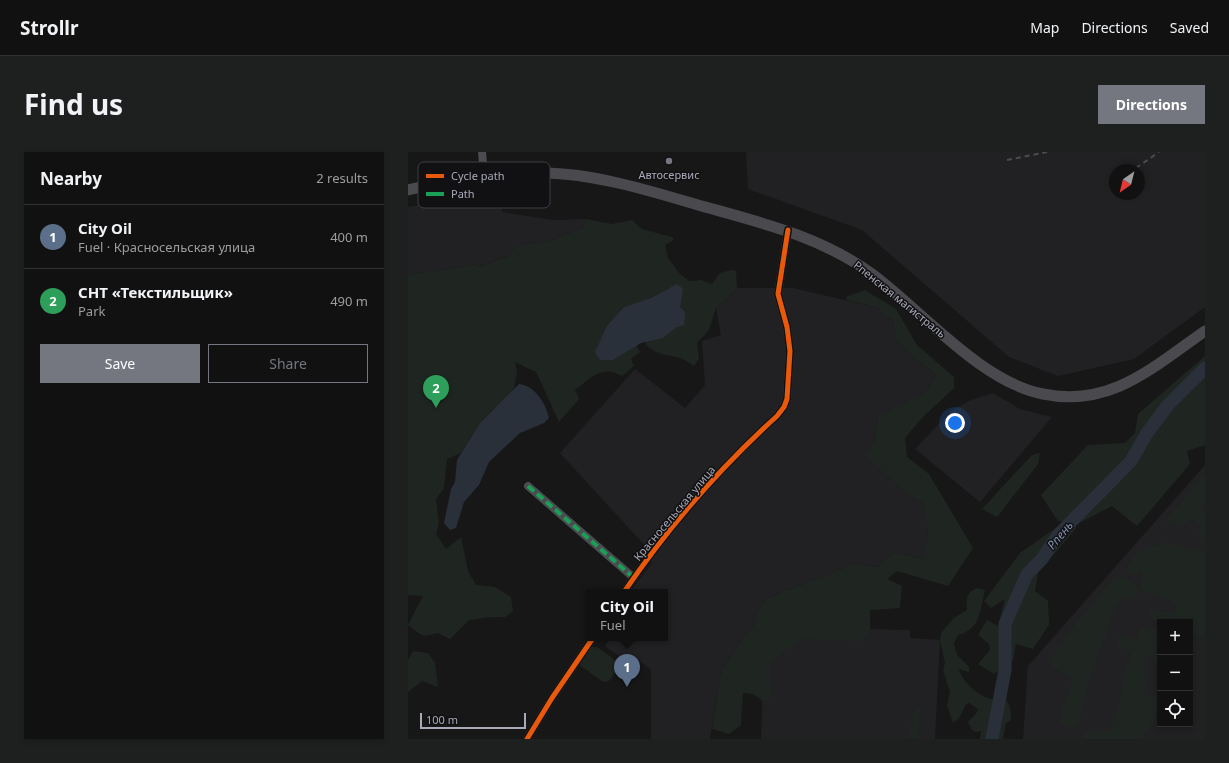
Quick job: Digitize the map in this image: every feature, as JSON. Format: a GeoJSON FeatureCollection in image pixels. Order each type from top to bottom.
{"type":"FeatureCollection","features":[{"type":"Feature","properties":{"kind":"main road","name":"Рпенская магистраль"},"geometry":{"type":"LineString","coordinates":[[550,174],[592,179],[664,195],[788,230],[813,240],[853,260],[875,276],[980,363],[1017,386],[1042,394],[1063,397],[1086,397],[1121,387],[1205,331]]}},
{"type":"Feature","properties":{"kind":"main road","name":"Рпенская магистраль"},"geometry":{"type":"LineString","coordinates":[[408,190],[418,188]]}},
{"type":"Feature","properties":{"kind":"street"},"geometry":{"type":"LineString","coordinates":[[482,152],[483,162]]}},
{"type":"Feature","properties":{"kind":"street","name":"Красносельская улица"},"geometry":{"type":"LineString","coordinates":[[626,589],[665,537],[724,468],[777,416],[784,407],[787,398],[790,351],[787,327],[778,294],[788,230]]}},
{"type":"Feature","properties":{"kind":"street"},"geometry":{"type":"LineString","coordinates":[[528,486],[634,578]]}},
{"type":"Feature","properties":{"kind":"street"},"geometry":{"type":"LineString","coordinates":[[527,739],[552,698],[591,641]]}},
{"type":"Feature","properties":{"kind":"shaded area"},"geometry":{"type":"Polygon","coordinates":[[[746,152],[1205,152],[1205,307],[1134,359],[1058,376],[1009,357],[862,230],[748,189],[746,152]]]}},
{"type":"Feature","properties":{"kind":"shaded area"},"geometry":{"type":"Polygon","coordinates":[[[418,205],[418,208],[502,208],[502,212],[553,220],[585,219],[583,228],[549,241],[517,246],[509,256],[478,267],[477,264],[408,275],[408,207],[418,205]]]}},
{"type":"Feature","properties":{"kind":"shaded area"},"geometry":{"type":"Polygon","coordinates":[[[585,219],[612,224],[632,220],[642,229],[672,237],[674,240],[665,245],[668,258],[680,274],[689,281],[701,280],[712,284],[720,273],[731,270],[736,271],[737,288],[716,308],[709,330],[697,343],[699,358],[694,366],[686,360],[659,353],[646,345],[646,340],[663,338],[677,327],[682,289],[669,288],[651,298],[624,307],[613,360],[636,345],[640,352],[631,359],[634,366],[622,376],[608,371],[591,377],[575,390],[579,399],[559,422],[536,372],[515,362],[517,373],[514,388],[503,402],[491,411],[480,423],[461,453],[447,459],[444,488],[436,499],[439,523],[436,534],[446,549],[461,537],[468,571],[476,585],[495,587],[511,597],[513,611],[505,617],[469,620],[450,639],[438,633],[422,635],[408,625],[423,596],[408,595],[408,275],[477,264],[479,267],[509,256],[516,246],[549,241],[583,228],[585,219]]]}},
{"type":"Feature","properties":{"kind":"shaded area"},"geometry":{"type":"Polygon","coordinates":[[[677,284],[683,289],[680,307],[685,312],[684,325],[677,327],[663,338],[641,343],[613,360],[600,360],[595,352],[607,326],[624,307],[651,298],[677,284]]]}},
{"type":"Feature","properties":{"kind":"shaded area"},"geometry":{"type":"Polygon","coordinates":[[[737,288],[793,288],[879,308],[883,316],[893,320],[895,337],[904,349],[936,375],[926,391],[878,415],[875,443],[908,494],[923,503],[928,533],[923,559],[894,552],[878,567],[852,564],[829,575],[768,598],[758,610],[754,624],[721,670],[710,739],[651,739],[651,670],[636,658],[630,664],[605,646],[608,641],[668,641],[668,589],[632,589],[652,563],[649,550],[560,453],[635,369],[685,408],[705,385],[702,341],[721,335],[716,308],[737,288]]]}},
{"type":"Feature","properties":{"kind":"shaded area"},"geometry":{"type":"Polygon","coordinates":[[[865,290],[896,309],[917,345],[954,377],[954,388],[921,419],[905,438],[907,457],[929,474],[973,548],[948,586],[897,571],[887,579],[902,586],[900,608],[870,610],[870,629],[863,641],[803,639],[776,657],[769,665],[771,697],[763,701],[753,694],[743,693],[741,725],[729,734],[712,729],[721,670],[754,624],[758,610],[768,598],[829,575],[852,564],[878,567],[894,552],[923,559],[928,533],[923,503],[908,494],[865,455],[875,443],[878,415],[926,391],[936,375],[904,349],[895,337],[893,320],[883,316],[879,308],[847,300],[846,297],[865,290]]]}},
{"type":"Feature","properties":{"kind":"shaded area"},"geometry":{"type":"Polygon","coordinates":[[[1205,356],[1205,445],[1187,451],[1190,464],[1137,526],[1112,506],[1079,523],[1058,521],[1041,495],[1088,445],[1125,443],[1135,433],[1138,414],[1205,356]]]}},
{"type":"Feature","properties":{"kind":"shaded area"},"geometry":{"type":"Polygon","coordinates":[[[519,384],[524,385],[534,391],[545,406],[549,418],[544,423],[520,433],[489,462],[479,485],[464,502],[456,528],[450,530],[444,523],[451,489],[455,482],[457,460],[480,423],[519,384]]]}},
{"type":"Feature","properties":{"kind":"shaded area"},"geometry":{"type":"Polygon","coordinates":[[[993,393],[1020,409],[1052,417],[980,502],[915,449],[952,410],[969,401],[993,393]]]}},
{"type":"Feature","properties":{"kind":"shaded area"},"geometry":{"type":"Polygon","coordinates":[[[1040,453],[1038,464],[997,517],[982,509],[1032,455],[1040,453]]]}},
{"type":"Feature","properties":{"kind":"shaded area"},"geometry":{"type":"Polygon","coordinates":[[[1205,465],[1205,739],[1023,739],[1028,666],[1205,465]]]}},
{"type":"Feature","properties":{"kind":"shaded area"},"geometry":{"type":"Polygon","coordinates":[[[1205,474],[1205,502],[1201,505],[1205,518],[1205,538],[1198,537],[1201,526],[1194,518],[1182,525],[1165,522],[1205,474]]]}},
{"type":"Feature","properties":{"kind":"shaded area"},"geometry":{"type":"Polygon","coordinates":[[[1077,527],[1038,573],[1035,591],[1048,601],[1049,625],[1033,649],[1016,644],[1013,660],[994,674],[978,664],[990,650],[989,644],[978,635],[987,620],[998,626],[1005,599],[991,608],[984,601],[1020,553],[1053,530],[1077,527]]]}},
{"type":"Feature","properties":{"kind":"shaded area"},"geometry":{"type":"Polygon","coordinates":[[[1167,543],[1205,553],[1205,638],[1193,634],[1193,619],[1157,619],[1157,621],[1153,620],[1149,610],[1172,613],[1177,607],[1168,599],[1140,590],[1142,572],[1134,573],[1126,571],[1138,554],[1153,546],[1167,543]]]}},
{"type":"Feature","properties":{"kind":"shaded area"},"geometry":{"type":"Polygon","coordinates":[[[1124,577],[1137,586],[1138,595],[1132,599],[1124,598],[1119,602],[1111,615],[1106,634],[1091,671],[1079,724],[1075,727],[1060,723],[1072,678],[1051,666],[1050,661],[1070,631],[1108,585],[1113,580],[1124,577]]]}},
{"type":"Feature","properties":{"kind":"shaded area"},"geometry":{"type":"Polygon","coordinates":[[[977,588],[985,590],[978,618],[971,628],[958,635],[954,643],[957,655],[969,667],[969,672],[959,669],[967,684],[987,698],[1003,699],[1007,702],[1010,709],[1011,720],[1006,723],[1003,739],[980,739],[981,731],[976,732],[972,730],[968,722],[976,714],[978,709],[969,703],[966,704],[959,718],[953,723],[947,706],[950,692],[943,670],[945,663],[940,640],[941,633],[954,618],[967,610],[969,594],[977,588]]]}},
{"type":"Feature","properties":{"kind":"shaded area"},"geometry":{"type":"Polygon","coordinates":[[[869,620],[870,629],[910,630],[910,638],[940,640],[935,739],[761,739],[765,623],[869,620]]]}},
{"type":"Feature","properties":{"kind":"shaded area"},"geometry":{"type":"Polygon","coordinates":[[[1141,627],[1153,628],[1157,631],[1157,667],[1155,659],[1152,656],[1147,657],[1145,662],[1147,677],[1145,695],[1157,695],[1156,713],[1148,730],[1140,739],[1082,739],[1084,733],[1090,731],[1109,732],[1118,710],[1125,670],[1131,655],[1127,650],[1117,647],[1117,639],[1122,635],[1136,640],[1141,627]]]}},
{"type":"Feature","properties":{"kind":"shaded area"},"geometry":{"type":"Polygon","coordinates":[[[589,647],[597,647],[619,663],[619,668],[609,681],[603,682],[581,666],[579,661],[589,647]]]}},
{"type":"Feature","properties":{"kind":"shaded area"},"geometry":{"type":"Polygon","coordinates":[[[413,651],[428,653],[435,663],[438,687],[422,681],[408,692],[408,660],[413,651]]]}},
{"type":"Feature","properties":{"kind":"shaded area"},"geometry":{"type":"Polygon","coordinates":[[[920,706],[919,739],[910,739],[912,716],[915,709],[920,706]]]}},
{"type":"Feature","properties":{"kind":"waterway","name":"Рпень"},"geometry":{"type":"LineString","coordinates":[[992,739],[1005,670],[1005,624],[1027,574],[1042,559],[1058,535],[1131,461],[1147,433],[1168,405],[1205,368]]}},
{"type":"Feature","properties":{"kind":"railway"},"geometry":{"type":"LineString","coordinates":[[1007,160],[1047,152]]}},
{"type":"Feature","properties":{"kind":"railway"},"geometry":{"type":"LineString","coordinates":[[1142,164],[1159,152]]}},
{"type":"Feature","properties":{"kind":"marked path"},"geometry":{"type":"LineString","coordinates":[[528,486],[634,578]]}},
{"type":"Feature","properties":{"kind":"cycle path"},"geometry":{"type":"LineString","coordinates":[[626,589],[658,545],[715,477],[777,416],[784,407],[787,399],[790,351],[787,327],[778,294],[788,230]]}},
{"type":"Feature","properties":{"kind":"cycle path"},"geometry":{"type":"LineString","coordinates":[[527,739],[552,698],[591,641]]}},
{"type":"Feature","properties":{"kind":"place","name":"Автосервис"},"geometry":{"type":"Point","coordinates":[669,161]}},
{"type":"Feature","properties":{"kind":"place","name":"СНТ «Текстильщик»"},"geometry":{"type":"Point","coordinates":[436,408]}},
{"type":"Feature","properties":{"kind":"place","name":"City Oil"},"geometry":{"type":"Point","coordinates":[627,687]}}]}
